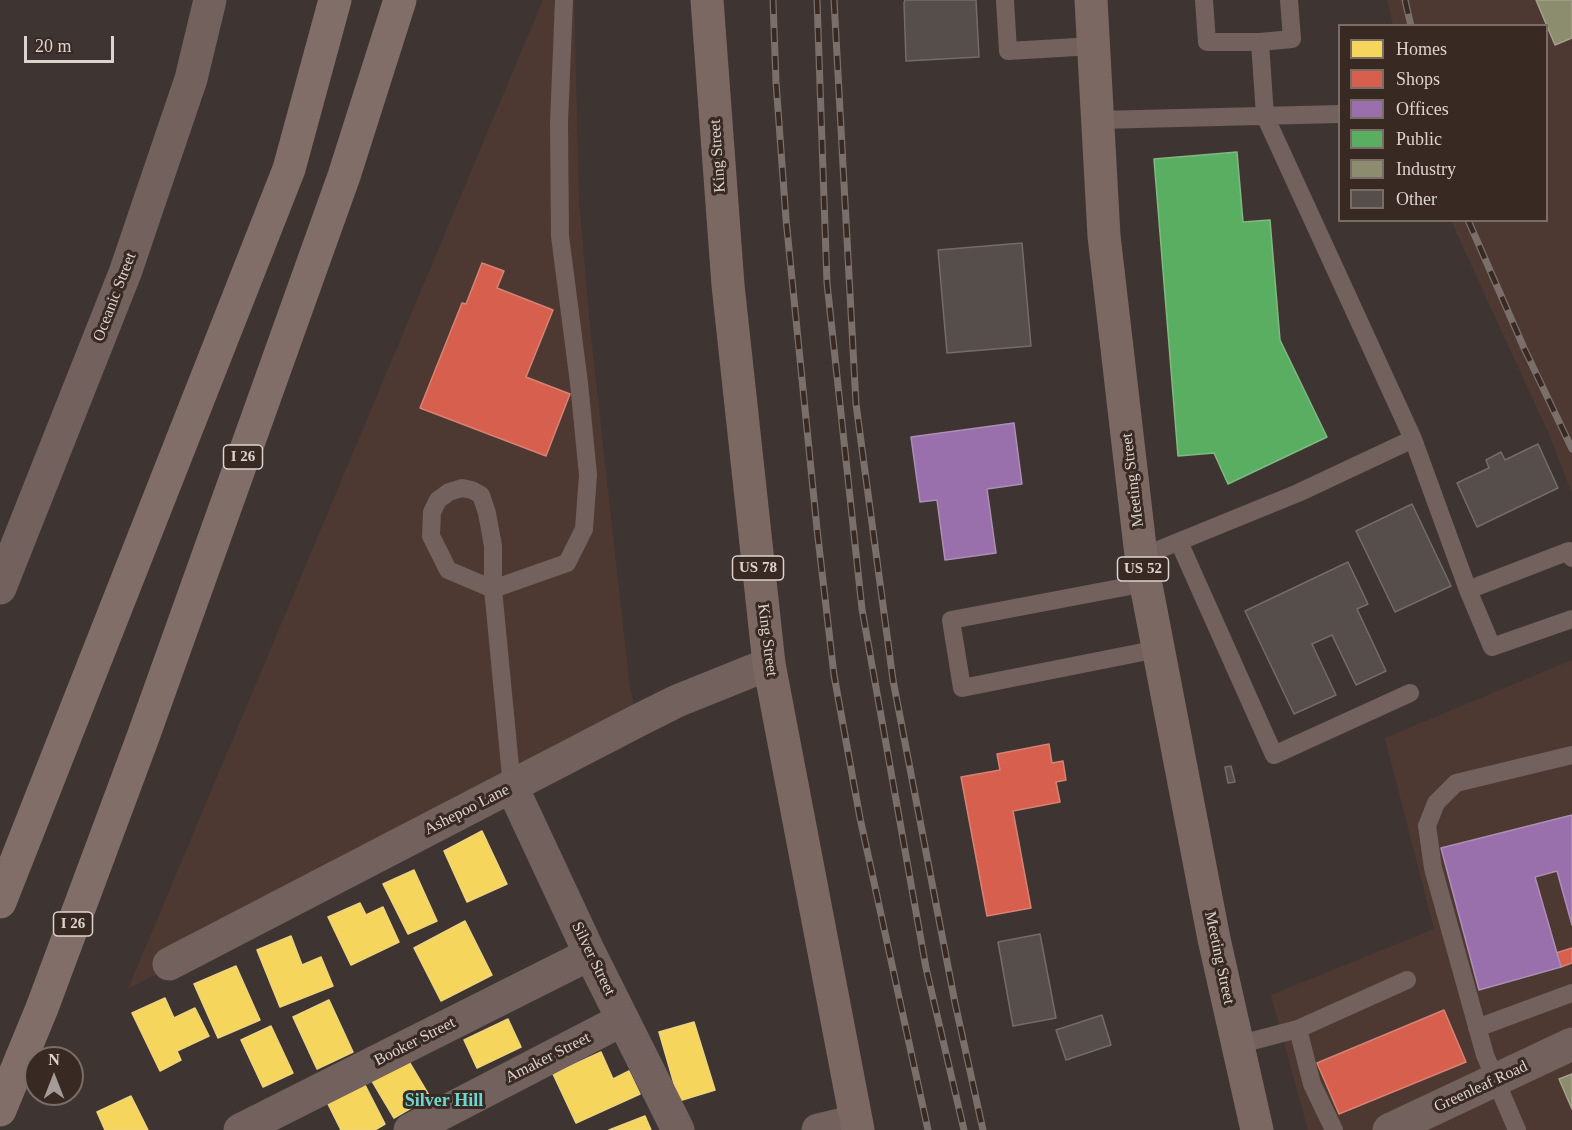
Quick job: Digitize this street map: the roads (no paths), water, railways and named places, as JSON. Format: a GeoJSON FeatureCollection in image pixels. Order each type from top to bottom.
{"type":"FeatureCollection","features":[{"type":"Feature","properties":{"kind":"highway"},"geometry":{"type":"LineString","coordinates":[[0,902],[289,169],[335,0]]}},
{"type":"Feature","properties":{"kind":"highway","name":"I 26"},"geometry":{"type":"LineString","coordinates":[[0,1110],[42,1008],[143,737],[344,176],[400,0]]}},
{"type":"Feature","properties":{"kind":"main road","name":"King Street"},"geometry":{"type":"LineString","coordinates":[[707,0],[728,285],[769,664],[857,1126]]}},
{"type":"Feature","properties":{"kind":"main road","name":"Meeting Street"},"geometry":{"type":"LineString","coordinates":[[1091,0],[1104,236],[1144,570],[1214,939],[1257,1130]]}},
{"type":"Feature","properties":{"kind":"street","name":"Oceanic Street"},"geometry":{"type":"LineString","coordinates":[[0,588],[125,273],[190,78],[210,0]]}},
{"type":"Feature","properties":{"kind":"street","name":"Ashepoo Lane"},"geometry":{"type":"LineString","coordinates":[[169,964],[677,701],[769,664]]}},
{"type":"Feature","properties":{"kind":"street","name":"Silver Street"},"geometry":{"type":"LineString","coordinates":[[512,787],[590,954],[678,1130]]}},
{"type":"Feature","properties":{"kind":"street","name":"Booker Street"},"geometry":{"type":"LineString","coordinates":[[240,1130],[590,954]]}},
{"type":"Feature","properties":{"kind":"street","name":"Amaker Street"},"geometry":{"type":"LineString","coordinates":[[410,1130],[622,1020]]}},
{"type":"Feature","properties":{"kind":"street","name":"Greenleaf Road"},"geometry":{"type":"LineString","coordinates":[[1389,1130],[1572,1044]]}},
{"type":"Feature","properties":{"kind":"street"},"geometry":{"type":"LineString","coordinates":[[818,1130],[857,1126]]}},
{"type":"Feature","properties":{"kind":"lane"},"geometry":{"type":"LineString","coordinates":[[512,787],[492,589],[493,546],[482,495],[462,488],[449,492],[438,500],[432,512],[431,536],[448,570],[492,589],[567,563],[584,529],[588,475],[560,236],[559,123],[564,0]]}},
{"type":"Feature","properties":{"kind":"lane"},"geometry":{"type":"LineString","coordinates":[[1005,0],[1008,51],[1094,46]]}},
{"type":"Feature","properties":{"kind":"lane"},"geometry":{"type":"LineString","coordinates":[[1204,0],[1207,42],[1260,42],[1292,39],[1289,0]]}},
{"type":"Feature","properties":{"kind":"lane"},"geometry":{"type":"LineString","coordinates":[[1260,42],[1265,116],[1413,439],[1468,590],[1492,647],[1572,619]]}},
{"type":"Feature","properties":{"kind":"lane"},"geometry":{"type":"LineString","coordinates":[[1099,120],[1338,114]]}},
{"type":"Feature","properties":{"kind":"lane"},"geometry":{"type":"LineString","coordinates":[[1158,649],[962,688],[951,620],[1144,570],[1179,542],[1298,494],[1413,439]]}},
{"type":"Feature","properties":{"kind":"lane"},"geometry":{"type":"LineString","coordinates":[[1179,542],[1274,755],[1410,693]]}},
{"type":"Feature","properties":{"kind":"lane"},"geometry":{"type":"LineString","coordinates":[[1468,590],[1569,551],[1572,558]]}},
{"type":"Feature","properties":{"kind":"lane"},"geometry":{"type":"LineString","coordinates":[[1517,1130],[1485,1054],[1477,1028],[1433,868],[1427,826],[1436,803],[1456,783],[1572,755]]}},
{"type":"Feature","properties":{"kind":"lane"},"geometry":{"type":"LineString","coordinates":[[1237,1044],[1298,1029],[1407,980]]}},
{"type":"Feature","properties":{"kind":"lane"},"geometry":{"type":"LineString","coordinates":[[1477,1028],[1572,993]]}},
{"type":"Feature","properties":{"kind":"lane"},"geometry":{"type":"LineString","coordinates":[[1298,1029],[1312,1084],[1334,1130]]}},
{"type":"Feature","properties":{"kind":"railway"},"geometry":{"type":"LineString","coordinates":[[773,0],[776,82],[786,219],[834,675],[860,818],[928,1130]]}},
{"type":"Feature","properties":{"kind":"railway"},"geometry":{"type":"LineString","coordinates":[[817,0],[827,283],[862,609],[926,968],[964,1130]]}},
{"type":"Feature","properties":{"kind":"railway"},"geometry":{"type":"LineString","coordinates":[[834,0],[856,404],[893,680],[955,1003],[983,1130]]}},
{"type":"Feature","properties":{"kind":"railway"},"geometry":{"type":"LineString","coordinates":[[1405,0],[1411,24]]}},
{"type":"Feature","properties":{"kind":"railway"},"geometry":{"type":"LineString","coordinates":[[1469,222],[1524,348],[1572,449]]}},
{"type":"Feature","properties":{"kind":"district","name":"Silver Hill"},"geometry":{"type":"Point","coordinates":[444,1101]}}]}
